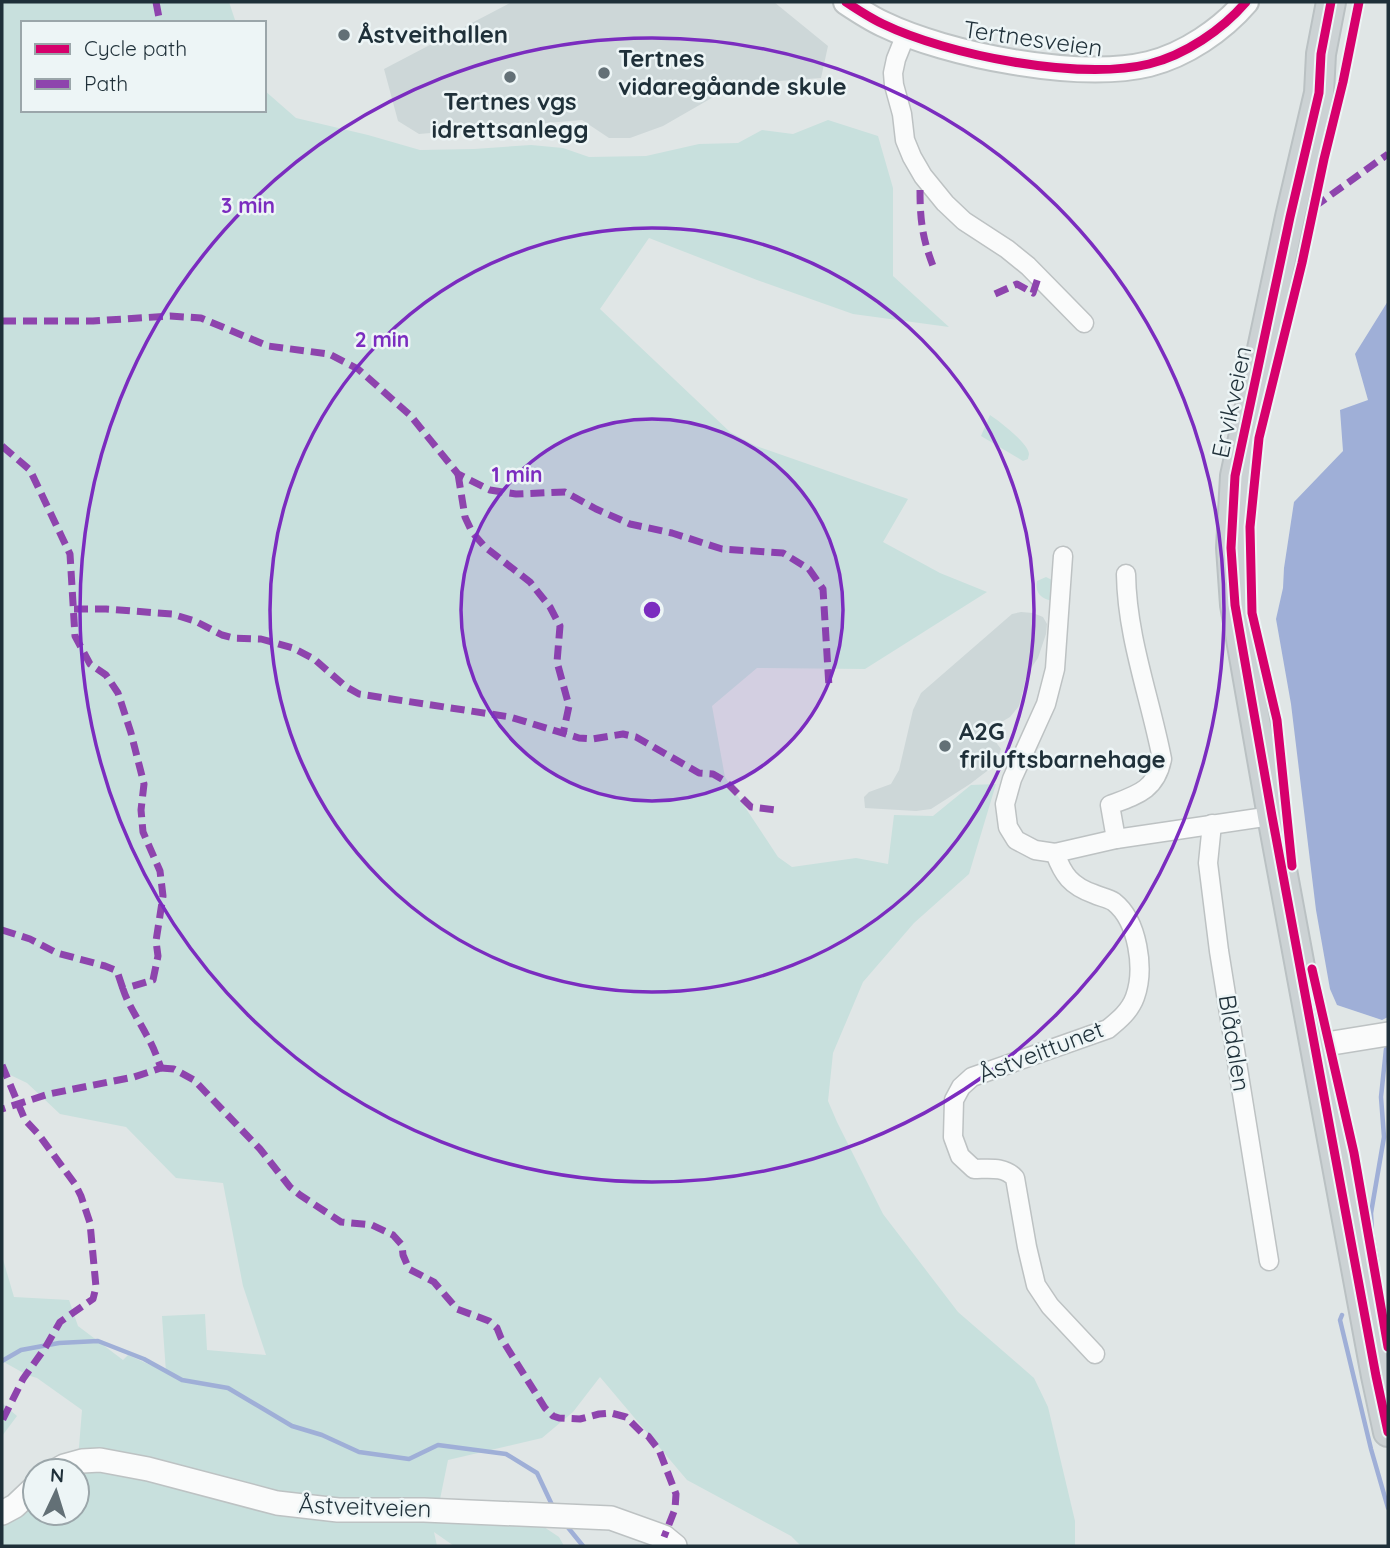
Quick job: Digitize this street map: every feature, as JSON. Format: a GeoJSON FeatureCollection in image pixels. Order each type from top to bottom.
{"type":"FeatureCollection","features":[{"type":"Feature","properties":{"kind":"main road","name":"Tertnesveien"},"geometry":{"type":"LineString","coordinates":[[846,2],[906,34],[964,51],[1025,63],[1104,70],[1158,61],[1187,48],[1224,23],[1246,2]]}},
{"type":"Feature","properties":{"kind":"main road","name":"Ervikveien"},"geometry":{"type":"LineString","coordinates":[[1331,2],[1321,54],[1319,93],[1236,476],[1231,548],[1235,604],[1272,816],[1388,1432]]}},
{"type":"Feature","properties":{"kind":"main road","name":"Ervikveien"},"geometry":{"type":"LineString","coordinates":[[1319,93],[1336,58],[1347,2]]}},
{"type":"Feature","properties":{"kind":"street"},"geometry":{"type":"LineString","coordinates":[[906,34],[896,59],[894,85],[902,114],[905,140],[923,176],[964,221],[1028,266],[1084,323]]}},
{"type":"Feature","properties":{"kind":"street"},"geometry":{"type":"LineString","coordinates":[[1063,556],[1055,669],[1045,704],[1012,779],[1005,804],[1008,827],[1016,840],[1035,850],[1055,853],[1116,839],[1272,816]]}},
{"type":"Feature","properties":{"kind":"street"},"geometry":{"type":"LineString","coordinates":[[1116,839],[1110,805],[1135,796],[1150,785],[1159,772],[1162,759],[1133,636],[1126,594],[1126,574]]}},
{"type":"Feature","properties":{"kind":"street","name":"Blådalen"},"geometry":{"type":"LineString","coordinates":[[1212,824],[1208,863],[1216,926],[1269,1261]]}},
{"type":"Feature","properties":{"kind":"street","name":"Åstveittunet"},"geometry":{"type":"LineString","coordinates":[[1055,853],[1071,883],[1112,901],[1126,915],[1137,940],[1139,969],[1135,996],[1126,1014],[1108,1029],[972,1077],[961,1087],[954,1100],[953,1137],[961,1156],[974,1169],[996,1168],[1010,1172],[1015,1178],[1036,1285],[1050,1306],[1095,1354]]}},
{"type":"Feature","properties":{"kind":"street"},"geometry":{"type":"LineString","coordinates":[[1314,1046],[1388,1034]]}},
{"type":"Feature","properties":{"kind":"street","name":"Åstveitveien"},"geometry":{"type":"LineString","coordinates":[[91,1460],[148,1469],[277,1503],[338,1510],[424,1510],[611,1518],[664,1537],[675,1546]]}},
{"type":"Feature","properties":{"kind":"street"},"geometry":{"type":"LineString","coordinates":[[2,1513],[21,1500]]}},
{"type":"Feature","properties":{"kind":"shaded area","name":"Tertnes vidaregåande skule"},"geometry":{"type":"Polygon","coordinates":[[[512,2],[774,2],[828,46],[821,78],[736,84],[663,126],[630,138],[609,138],[582,120],[419,134],[398,121],[384,69],[512,2]]]}},
{"type":"Feature","properties":{"kind":"shaded area"},"geometry":{"type":"Polygon","coordinates":[[[1021,612],[1043,617],[1047,624],[1046,634],[1038,658],[1027,674],[1019,706],[1010,717],[998,724],[992,737],[1001,749],[995,765],[931,809],[916,811],[865,808],[864,797],[869,792],[891,784],[899,770],[913,710],[921,693],[1012,614],[1021,612]]]}},
{"type":"Feature","properties":{"kind":"green space"},"geometry":{"type":"Polygon","coordinates":[[[2,2],[229,2],[235,21],[21,21],[21,112],[266,112],[266,92],[296,118],[420,150],[531,145],[563,148],[589,157],[646,156],[699,144],[738,143],[762,130],[793,134],[828,120],[878,136],[893,188],[893,276],[949,327],[853,314],[649,238],[600,309],[730,432],[756,446],[908,499],[883,542],[940,573],[987,592],[865,669],[757,668],[712,706],[725,777],[778,857],[792,867],[856,858],[888,864],[894,815],[933,816],[971,785],[996,784],[969,874],[914,923],[863,982],[833,1053],[828,1101],[883,1214],[958,1312],[1034,1378],[1048,1407],[1075,1521],[1075,1546],[801,1546],[791,1536],[687,1480],[600,1377],[573,1412],[542,1438],[448,1460],[438,1509],[529,1517],[559,1537],[564,1546],[454,1546],[434,1532],[437,1546],[2,1546],[2,1523],[21,1510],[21,1527],[91,1527],[91,1457],[78,1457],[82,1410],[37,1378],[2,1361],[2,1256],[14,1297],[69,1300],[78,1326],[123,1360],[128,1355],[166,1372],[162,1316],[205,1314],[207,1350],[266,1355],[243,1286],[223,1183],[176,1178],[126,1127],[60,1114],[27,1083],[2,1071],[2,2]]]}},
{"type":"Feature","properties":{"kind":"green space"},"geometry":{"type":"Polygon","coordinates":[[[990,415],[1024,444],[1029,454],[1028,459],[1023,461],[981,436],[990,415]]]}},
{"type":"Feature","properties":{"kind":"green space"},"geometry":{"type":"Polygon","coordinates":[[[1046,577],[1054,581],[1052,601],[1042,597],[1037,589],[1037,581],[1046,577]]]}},
{"type":"Feature","properties":{"kind":"green space"},"geometry":{"type":"Polygon","coordinates":[[[2,1403],[17,1416],[2,1436],[2,1403]]]}},
{"type":"Feature","properties":{"kind":"water"},"geometry":{"type":"Polygon","coordinates":[[[1388,301],[1388,1017],[1382,1020],[1337,1005],[1330,989],[1316,910],[1291,704],[1276,619],[1283,588],[1294,502],[1343,451],[1340,410],[1368,400],[1355,354],[1388,301]]]}},
{"type":"Feature","properties":{"kind":"waterway"},"geometry":{"type":"LineString","coordinates":[[1376,1268],[1371,1213],[1384,1137],[1381,1097],[1386,1049]]}},
{"type":"Feature","properties":{"kind":"waterway"},"geometry":{"type":"LineString","coordinates":[[1342,1315],[1340,1320],[1388,1508]]}},
{"type":"Feature","properties":{"kind":"waterway"},"geometry":{"type":"LineString","coordinates":[[2,1361],[21,1350],[59,1343],[98,1341],[144,1359],[182,1380],[228,1388],[292,1426],[322,1435],[359,1452],[409,1459],[438,1445],[506,1454],[537,1473],[553,1507]]}},
{"type":"Feature","properties":{"kind":"waterway"},"geometry":{"type":"LineString","coordinates":[[566,1525],[583,1546]]}},
{"type":"Feature","properties":{"kind":"marked path"},"geometry":{"type":"LineString","coordinates":[[156,2],[160,21]]}},
{"type":"Feature","properties":{"kind":"marked path"},"geometry":{"type":"LineString","coordinates":[[1314,207],[1388,154]]}},
{"type":"Feature","properties":{"kind":"marked path"},"geometry":{"type":"LineString","coordinates":[[920,190],[923,232],[935,271]]}},
{"type":"Feature","properties":{"kind":"marked path"},"geometry":{"type":"LineString","coordinates":[[995,294],[1017,284],[1033,293],[1038,278]]}},
{"type":"Feature","properties":{"kind":"marked path"},"geometry":{"type":"LineString","coordinates":[[2,321],[93,321],[170,316],[201,318],[268,346],[329,354],[358,369],[410,415],[458,474],[490,490],[516,494],[565,492],[630,524],[672,533],[722,549],[783,553],[809,569],[823,589],[829,687]]}},
{"type":"Feature","properties":{"kind":"marked path"},"geometry":{"type":"LineString","coordinates":[[2,446],[30,470],[70,554],[75,636],[90,664],[106,675],[118,693],[144,784],[141,810],[143,832],[160,871],[163,896],[156,941],[158,956],[153,980],[123,989],[161,1068],[134,1077],[49,1094],[2,1109]]}},
{"type":"Feature","properties":{"kind":"marked path"},"geometry":{"type":"LineString","coordinates":[[458,474],[465,517],[472,532],[485,547],[530,582],[550,607],[560,626],[557,662],[569,706],[563,734]]}},
{"type":"Feature","properties":{"kind":"marked path"},"geometry":{"type":"LineString","coordinates":[[74,609],[172,614],[195,621],[222,635],[261,639],[293,648],[314,659],[345,686],[359,694],[510,717],[579,738],[592,739],[623,734],[636,737],[699,773],[713,774],[725,781],[751,807],[776,810]]}},
{"type":"Feature","properties":{"kind":"marked path"},"geometry":{"type":"LineString","coordinates":[[2,930],[30,939],[57,953],[115,970],[123,989]]}},
{"type":"Feature","properties":{"kind":"marked path"},"geometry":{"type":"LineString","coordinates":[[2,1065],[25,1120],[39,1135],[81,1196],[90,1223],[96,1287],[93,1299],[60,1322],[23,1379],[2,1421]]}},
{"type":"Feature","properties":{"kind":"marked path"},"geometry":{"type":"LineString","coordinates":[[161,1068],[174,1069],[194,1080],[300,1195],[341,1222],[372,1225],[393,1235],[402,1245],[409,1269],[434,1282],[457,1309],[489,1321],[497,1328],[545,1408],[553,1416],[580,1419],[611,1413],[626,1417],[648,1436],[659,1450],[676,1494],[675,1509],[664,1537]]}},
{"type":"Feature","properties":{"kind":"cycle path"},"geometry":{"type":"LineString","coordinates":[[846,2],[883,24],[942,46],[1014,62],[1087,69],[1120,68],[1163,60],[1214,32],[1246,2]]}},
{"type":"Feature","properties":{"kind":"cycle path"},"geometry":{"type":"LineString","coordinates":[[1331,2],[1321,54],[1319,93],[1235,476],[1231,548],[1235,605],[1272,816],[1388,1432]]}},
{"type":"Feature","properties":{"kind":"cycle path"},"geometry":{"type":"LineString","coordinates":[[1292,866],[1277,720],[1252,613],[1250,527],[1259,438],[1302,263],[1359,2]]}},
{"type":"Feature","properties":{"kind":"cycle path"},"geometry":{"type":"LineString","coordinates":[[1312,969],[1354,1153],[1388,1347]]}},
{"type":"Feature","properties":{"kind":"place","name":"Åstveithallen"},"geometry":{"type":"Point","coordinates":[344,35]}},
{"type":"Feature","properties":{"kind":"place","name":"Tertnes vidaregåande skule"},"geometry":{"type":"Point","coordinates":[604,73]}},
{"type":"Feature","properties":{"kind":"place","name":"Tertnes vgs idrettsanlegg"},"geometry":{"type":"Point","coordinates":[510,77]}},
{"type":"Feature","properties":{"kind":"place","name":"A2G friluftsbarnehage"},"geometry":{"type":"Point","coordinates":[945,746]}}]}
